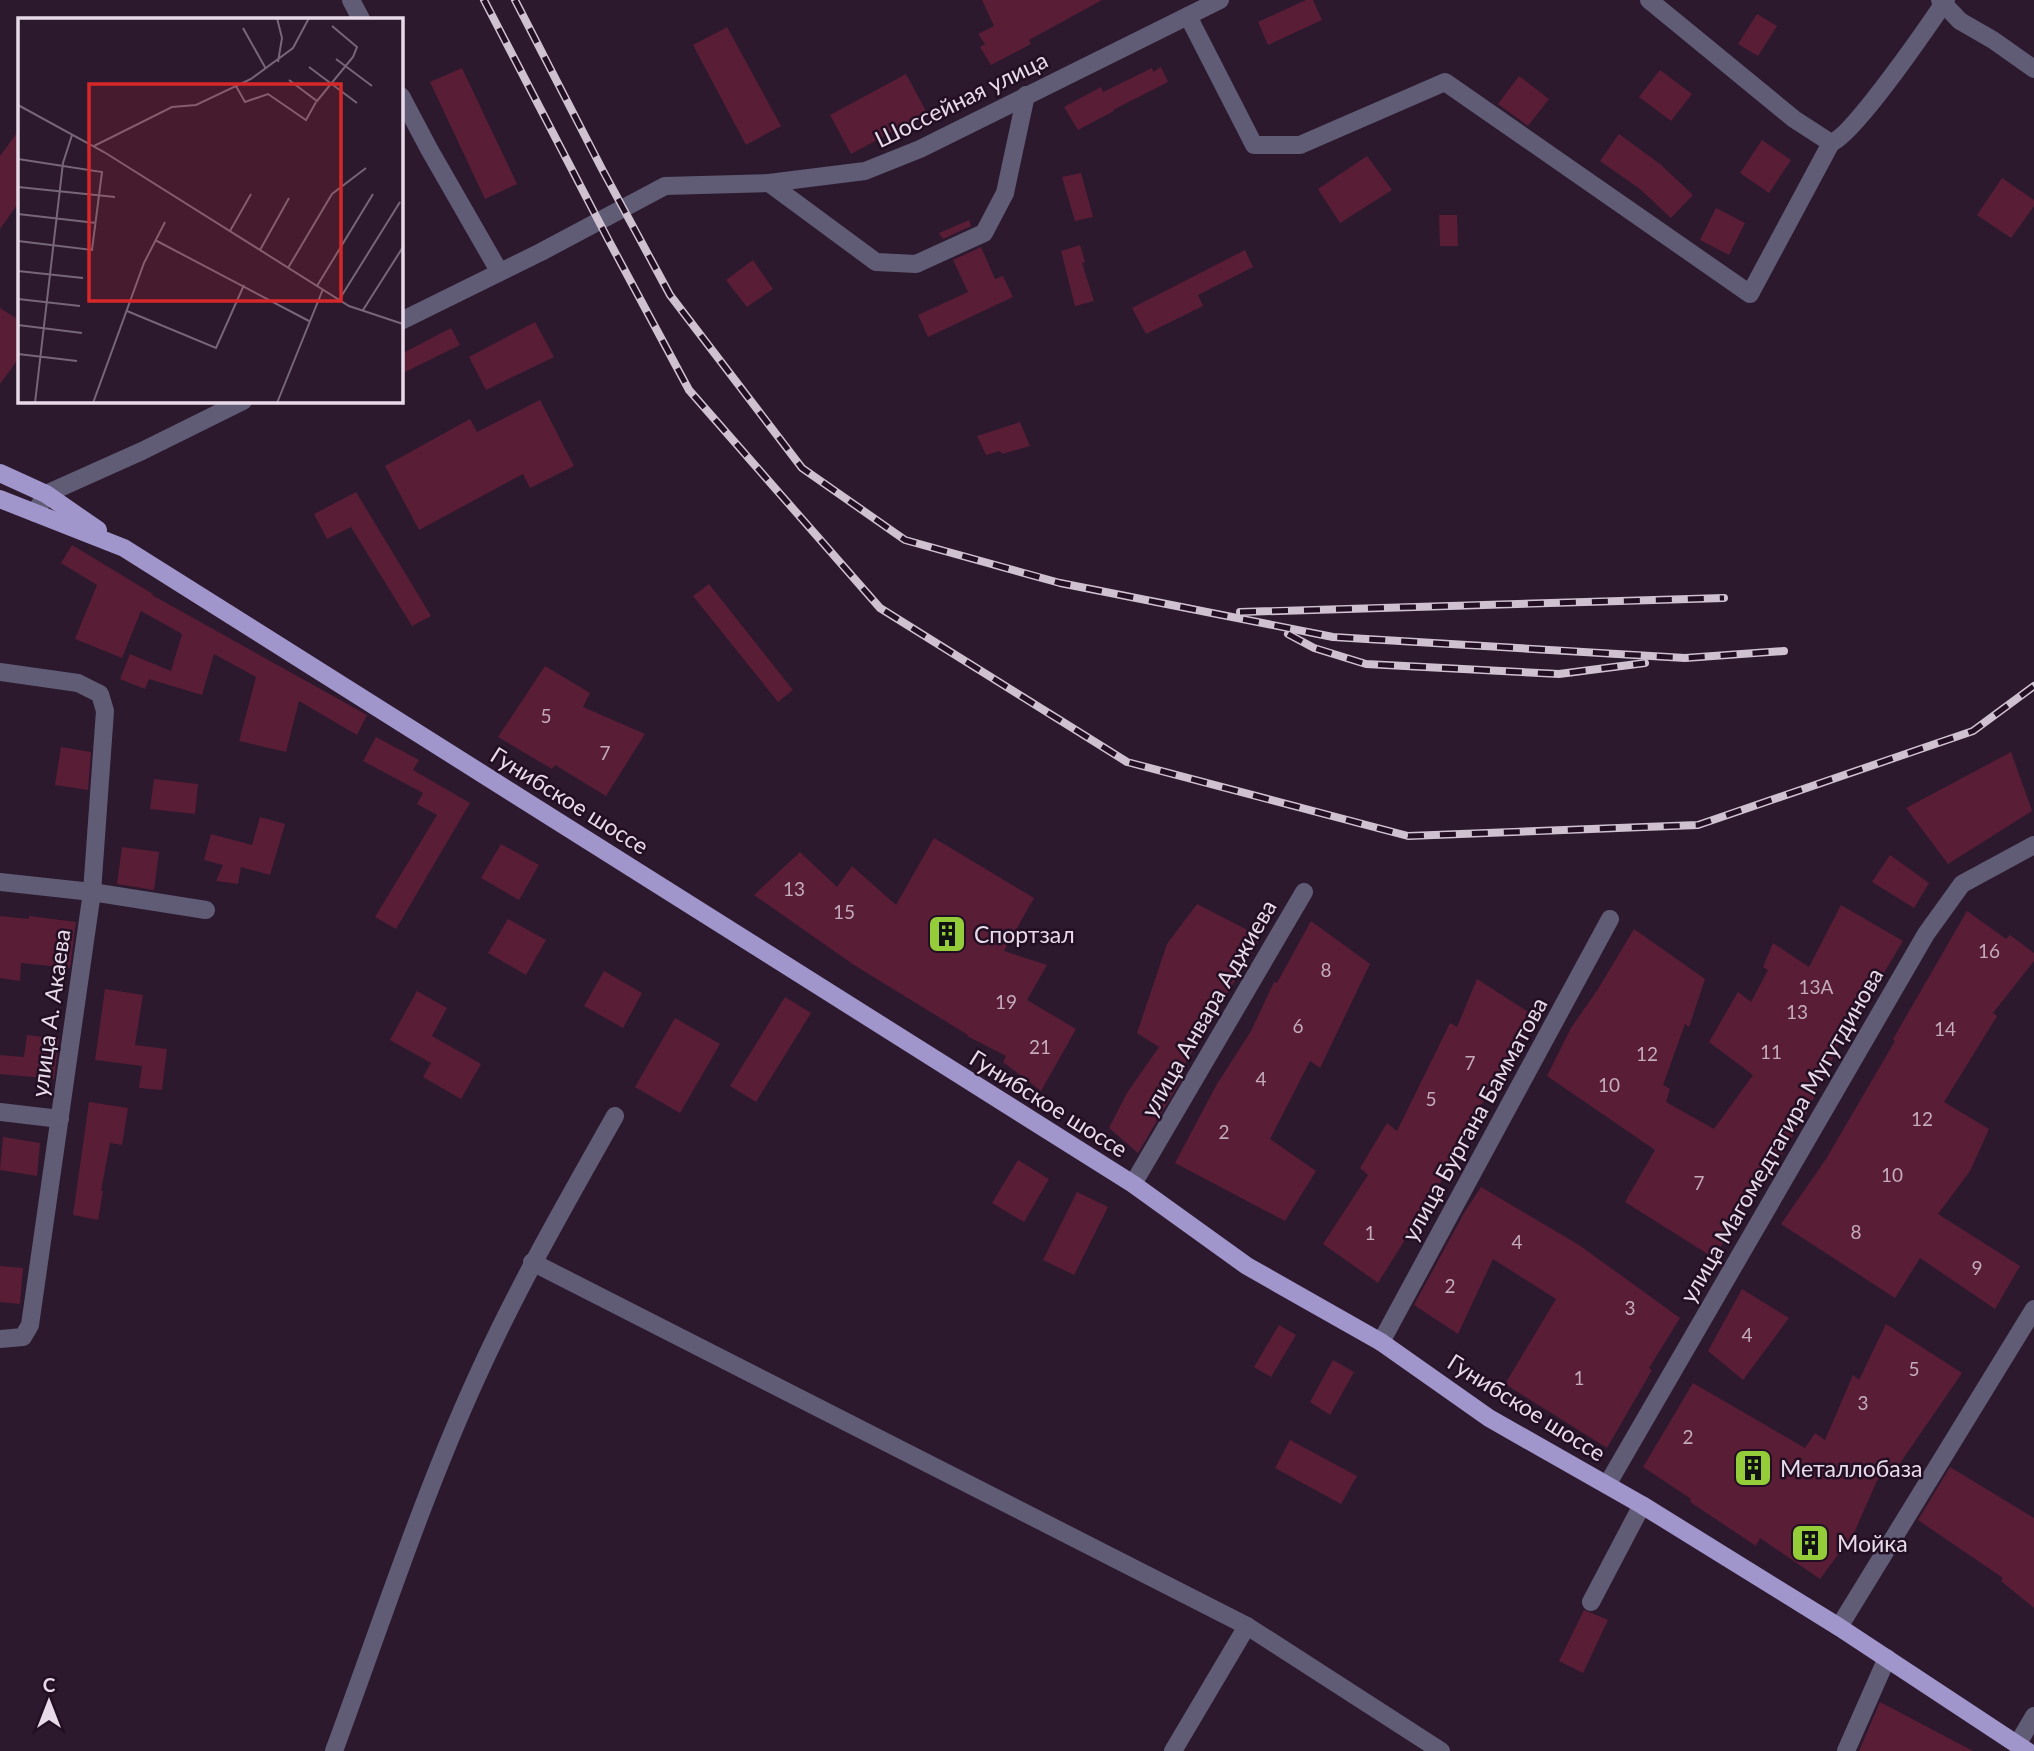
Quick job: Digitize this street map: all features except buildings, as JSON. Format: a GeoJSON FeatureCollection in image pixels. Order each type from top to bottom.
{"type":"FeatureCollection","features":[{"type":"Feature","properties":{"kind":"main road"},"geometry":{"type":"LineString","coordinates":[[0,473],[46,494],[124,548]]}},
{"type":"Feature","properties":{"kind":"main road","name":"Гунибское шоссе"},"geometry":{"type":"LineString","coordinates":[[0,499],[124,548],[1133,1184],[1247,1266],[1381,1342],[1489,1418],[1642,1505],[1839,1627],[2022,1748]]}},
{"type":"Feature","properties":{"kind":"street"},"geometry":{"type":"LineString","coordinates":[[351,0],[360,18]]}},
{"type":"Feature","properties":{"kind":"street","name":"Шоссейная улица"},"geometry":{"type":"LineString","coordinates":[[499,271],[541,252],[665,186],[769,183],[865,171],[920,149],[1220,0]]}},
{"type":"Feature","properties":{"kind":"street"},"geometry":{"type":"LineString","coordinates":[[1649,0],[1794,119],[1831,143]]}},
{"type":"Feature","properties":{"kind":"street"},"geometry":{"type":"LineString","coordinates":[[1188,16],[1254,145],[1300,145],[1445,82],[1749,294],[1831,143],[1839,140],[1858,120],[1943,1],[1960,21],[2034,69]]}},
{"type":"Feature","properties":{"kind":"street"},"geometry":{"type":"LineString","coordinates":[[769,183],[876,262],[916,264],[984,233],[1006,193],[1026,95]]}},
{"type":"Feature","properties":{"kind":"street"},"geometry":{"type":"LineString","coordinates":[[402,98],[499,271],[402,320]]}},
{"type":"Feature","properties":{"kind":"street"},"geometry":{"type":"LineString","coordinates":[[35,513],[46,494],[241,402]]}},
{"type":"Feature","properties":{"kind":"street","name":"улица А. Акаева"},"geometry":{"type":"LineString","coordinates":[[0,671],[78,683],[100,694],[105,711],[92,892],[30,1325],[23,1337],[0,1339]]}},
{"type":"Feature","properties":{"kind":"street","name":"улица Магомедтагира Мугутдинова"},"geometry":{"type":"LineString","coordinates":[[1607,1485],[1926,934],[1962,884],[2034,845]]}},
{"type":"Feature","properties":{"kind":"street"},"geometry":{"type":"LineString","coordinates":[[0,882],[92,892],[206,910]]}},
{"type":"Feature","properties":{"kind":"street","name":"улица Анвара Аджиева"},"geometry":{"type":"LineString","coordinates":[[1133,1184],[1304,892]]}},
{"type":"Feature","properties":{"kind":"street","name":"улица Бургана Бамматова"},"geometry":{"type":"LineString","coordinates":[[1381,1342],[1610,919]]}},
{"type":"Feature","properties":{"kind":"street"},"geometry":{"type":"LineString","coordinates":[[0,1112],[60,1119]]}},
{"type":"Feature","properties":{"kind":"street"},"geometry":{"type":"LineString","coordinates":[[334,1751],[446,1448],[532,1262],[615,1116]]}},
{"type":"Feature","properties":{"kind":"street"},"geometry":{"type":"LineString","coordinates":[[532,1262],[1248,1626],[1441,1751]]}},
{"type":"Feature","properties":{"kind":"street"},"geometry":{"type":"LineString","coordinates":[[1839,1627],[2034,1310]]}},
{"type":"Feature","properties":{"kind":"street"},"geometry":{"type":"LineString","coordinates":[[1591,1602],[1642,1505]]}},
{"type":"Feature","properties":{"kind":"street"},"geometry":{"type":"LineString","coordinates":[[1173,1751],[1248,1626]]}},
{"type":"Feature","properties":{"kind":"street"},"geometry":{"type":"LineString","coordinates":[[1846,1751],[1887,1658]]}},
{"type":"Feature","properties":{"kind":"street"},"geometry":{"type":"LineString","coordinates":[[2022,1748],[2034,1716]]}},
{"type":"Feature","properties":{"kind":"railway"},"geometry":{"type":"LineString","coordinates":[[484,0],[689,390],[880,608],[1127,762],[1408,836],[1698,825],[1973,731],[2034,686]]}},
{"type":"Feature","properties":{"kind":"railway"},"geometry":{"type":"LineString","coordinates":[[515,0],[670,295],[802,468],[905,540],[1060,583],[1333,637],[1685,658],[1784,651]]}},
{"type":"Feature","properties":{"kind":"railway"},"geometry":{"type":"LineString","coordinates":[[1240,612],[1724,598]]}},
{"type":"Feature","properties":{"kind":"railway"},"geometry":{"type":"LineString","coordinates":[[1288,634],[1314,648],[1366,664],[1559,674],[1645,663]]}},
{"type":"Feature","properties":{"kind":"place","name":"Спортзал"},"geometry":{"type":"Point","coordinates":[947,934]}},
{"type":"Feature","properties":{"kind":"place","name":"Металлобаза"},"geometry":{"type":"Point","coordinates":[1753,1468]}},
{"type":"Feature","properties":{"kind":"place","name":"Мойка"},"geometry":{"type":"Point","coordinates":[1810,1543]}}]}
